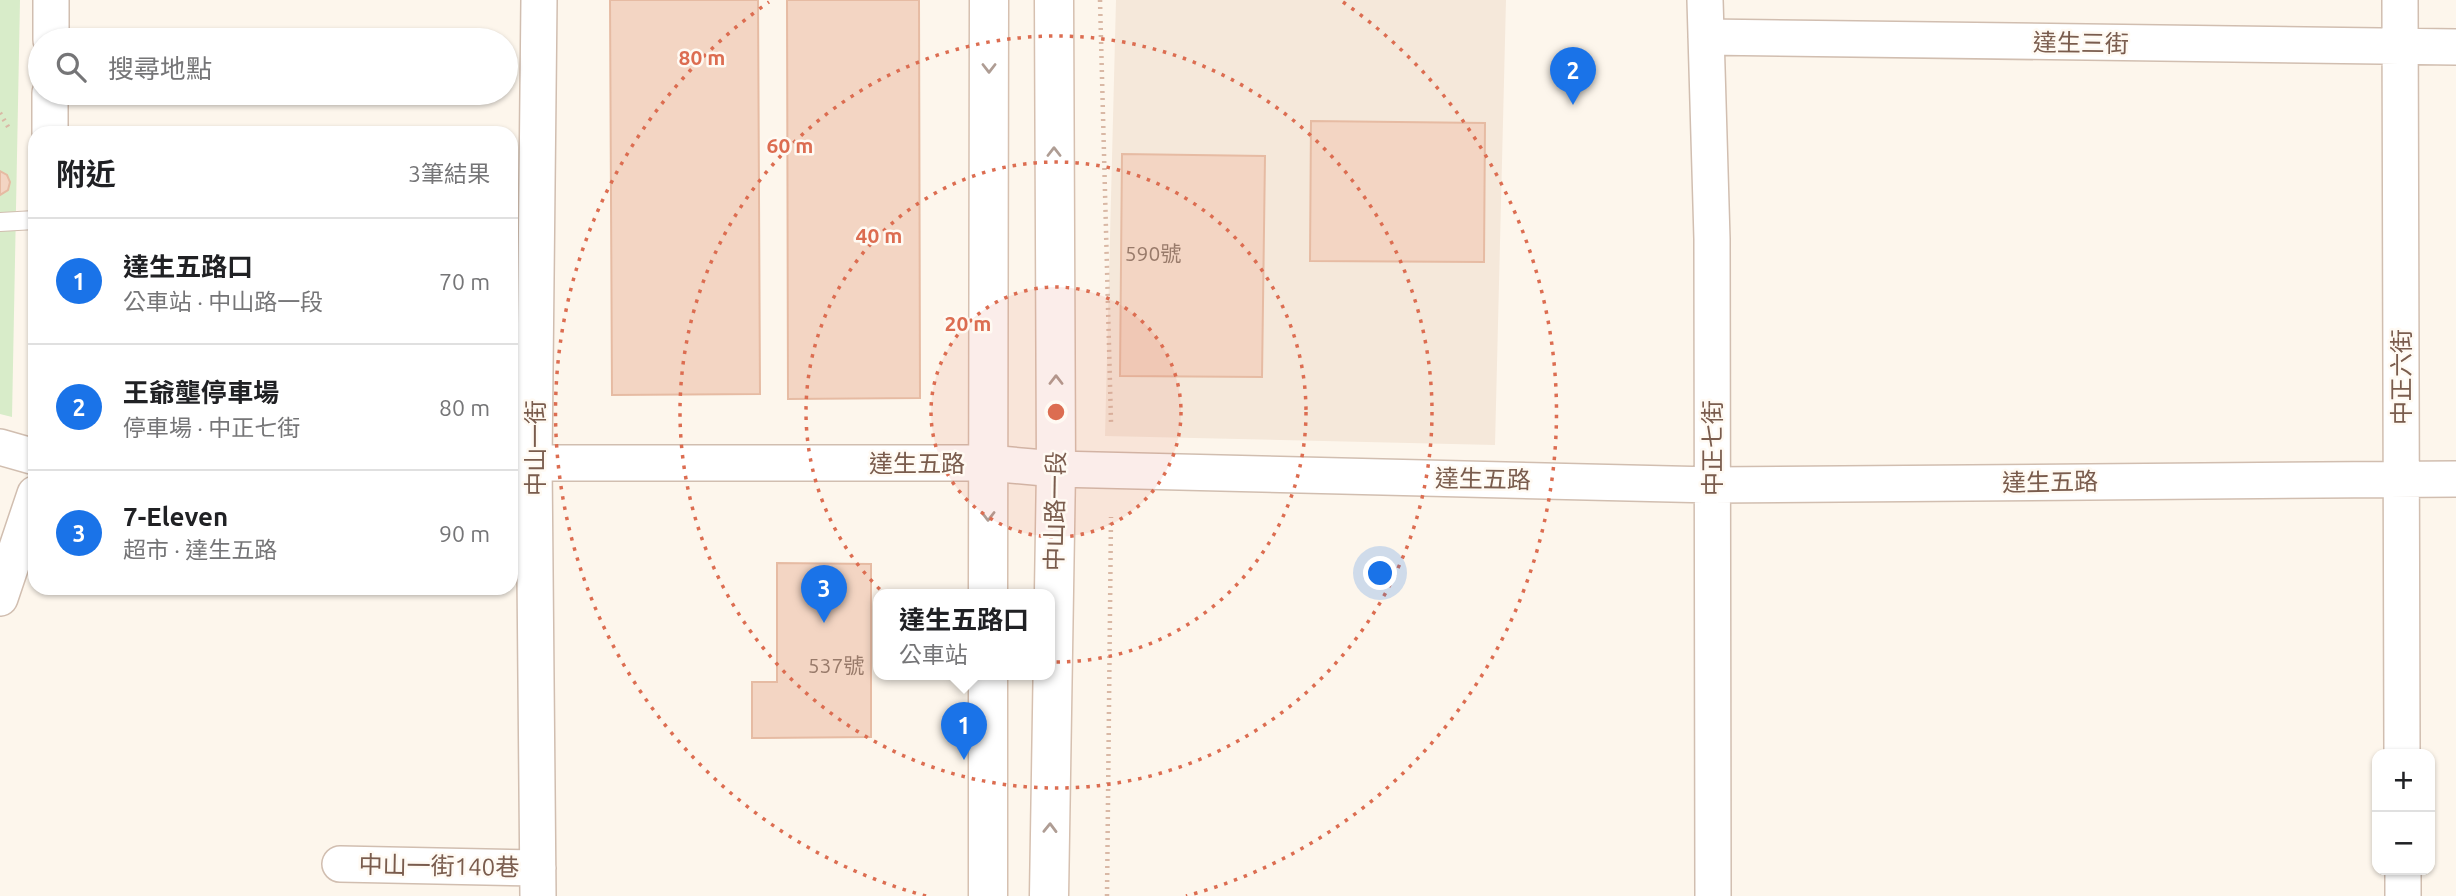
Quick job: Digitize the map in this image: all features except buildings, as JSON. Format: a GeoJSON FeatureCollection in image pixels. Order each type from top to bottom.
{"type":"FeatureCollection","features":[{"type":"Feature","properties":{"kind":"street"},"geometry":{"type":"LineString","coordinates":[[51,0],[51,28]]}},
{"type":"Feature","properties":{"kind":"street","name":"中山一街"},"geometry":{"type":"LineString","coordinates":[[538,882],[522,463],[539,0]]}},
{"type":"Feature","properties":{"kind":"street"},"geometry":{"type":"LineString","coordinates":[[988,589],[989,0]]}},
{"type":"Feature","properties":{"kind":"street","name":"中山路一段"},"geometry":{"type":"LineString","coordinates":[[1054,0],[1054,589]]}},
{"type":"Feature","properties":{"kind":"street","name":"中正七街"},"geometry":{"type":"LineString","coordinates":[[1705,0],[1712,239],[1713,896]]}},
{"type":"Feature","properties":{"kind":"street","name":"中正六街"},"geometry":{"type":"LineString","coordinates":[[2400,0],[2402,749]]}},
{"type":"Feature","properties":{"kind":"street","name":"達生三街"},"geometry":{"type":"LineString","coordinates":[[1706,37],[2456,47]]}},
{"type":"Feature","properties":{"kind":"street"},"geometry":{"type":"LineString","coordinates":[[50,105],[50,126]]}},
{"type":"Feature","properties":{"kind":"street"},"geometry":{"type":"LineString","coordinates":[[0,447],[28,455]]}},
{"type":"Feature","properties":{"kind":"street","name":"達生五路"},"geometry":{"type":"LineString","coordinates":[[522,463],[988,463],[1056,470],[1713,485],[2456,479]]}},
{"type":"Feature","properties":{"kind":"street"},"geometry":{"type":"LineString","coordinates":[[0,598],[28,515]]}},
{"type":"Feature","properties":{"kind":"street"},"geometry":{"type":"LineString","coordinates":[[988,680],[988,896]]}},
{"type":"Feature","properties":{"kind":"street","name":"中山路一段"},"geometry":{"type":"LineString","coordinates":[[1049,896],[1053,680]]}},
{"type":"Feature","properties":{"kind":"street","name":"中山一街140巷"},"geometry":{"type":"LineString","coordinates":[[340,864],[538,882]]}},
{"type":"Feature","properties":{"kind":"street"},"geometry":{"type":"LineString","coordinates":[[2403,875],[2403,896]]}},
{"type":"Feature","properties":{"kind":"lane"},"geometry":{"type":"LineString","coordinates":[[0,222],[28,220]]}},
{"type":"Feature","properties":{"kind":"path"},"geometry":{"type":"LineString","coordinates":[[1100,0],[1111,422]]}},
{"type":"Feature","properties":{"kind":"path"},"geometry":{"type":"LineString","coordinates":[[1107,896],[1111,517]]}},
{"type":"Feature","properties":{"kind":"shaded area"},"geometry":{"type":"Polygon","coordinates":[[[1116,0],[1506,0],[1495,445],[1105,436],[1116,0]]]}},
{"type":"Feature","properties":{"kind":"green space"},"geometry":{"type":"Polygon","coordinates":[[[0,0],[20,0],[12,417],[0,414],[0,0]]]}},
{"type":"Feature","properties":{"kind":"place","name":"王爺壟停車場"},"geometry":{"type":"Point","coordinates":[1573,105]}},
{"type":"Feature","properties":{"kind":"place","name":"7-Eleven"},"geometry":{"type":"Point","coordinates":[824,623]}},
{"type":"Feature","properties":{"kind":"place","name":"達生五路口"},"geometry":{"type":"Point","coordinates":[964,760]}}]}
